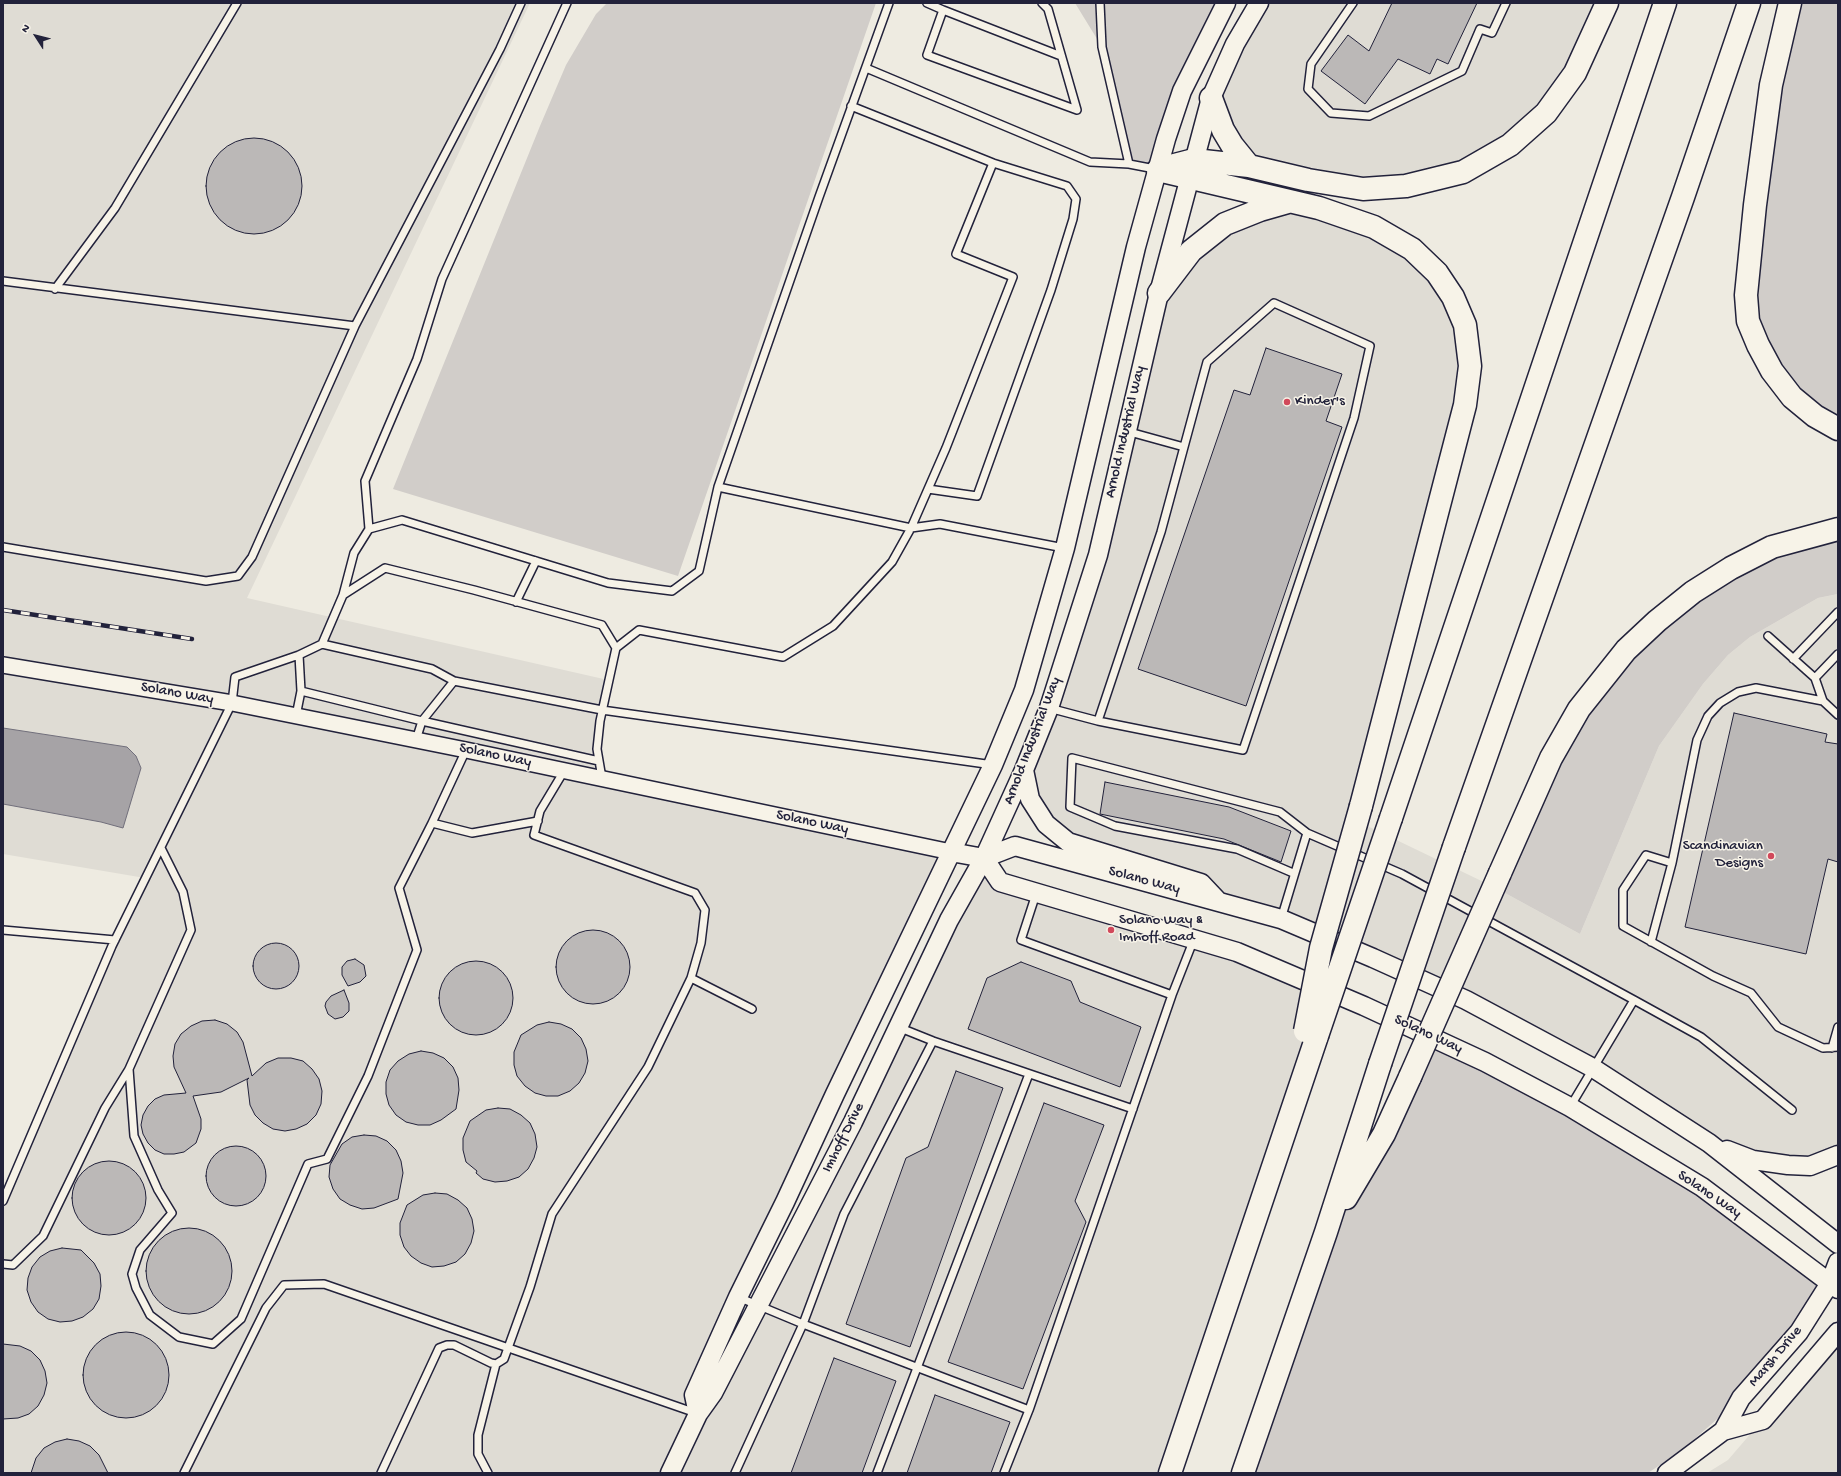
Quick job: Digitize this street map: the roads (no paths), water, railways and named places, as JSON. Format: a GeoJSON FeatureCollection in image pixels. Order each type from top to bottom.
{"type":"FeatureCollection","features":[{"type":"Feature","properties":{"kind":"highway"},"geometry":{"type":"LineString","coordinates":[[1158,170],[1249,166],[1308,180],[1362,189],[1406,186],[1463,172],[1510,145],[1546,113],[1575,73],[1607,3]]}},
{"type":"Feature","properties":{"kind":"highway"},"geometry":{"type":"LineString","coordinates":[[1170,1473],[1291,1114],[1311,1034],[1391,818],[1665,3]]}},
{"type":"Feature","properties":{"kind":"highway"},"geometry":{"type":"LineString","coordinates":[[1243,1473],[1326,1232],[1380,1064],[1454,847],[1683,196],[1749,3]]}},
{"type":"Feature","properties":{"kind":"highway"},"geometry":{"type":"LineString","coordinates":[[1790,3],[1771,85],[1755,205],[1746,295],[1748,321],[1758,345],[1772,371],[1792,397],[1815,416],[1838,429]]}},
{"type":"Feature","properties":{"kind":"highway"},"geometry":{"type":"LineString","coordinates":[[1212,98],[1223,130],[1232,145],[1249,166]]}},
{"type":"Feature","properties":{"kind":"highway"},"geometry":{"type":"LineString","coordinates":[[1192,168],[1289,202],[1319,208],[1374,227],[1412,249],[1437,273],[1453,297],[1465,325],[1470,366],[1465,405],[1361,806],[1321,948],[1311,1034]]}},
{"type":"Feature","properties":{"kind":"highway"},"geometry":{"type":"LineString","coordinates":[[1159,293],[1191,250],[1226,224],[1260,210],[1289,202]]}},
{"type":"Feature","properties":{"kind":"highway"},"geometry":{"type":"LineString","coordinates":[[1326,1232],[1384,1134],[1551,758],[1579,708],[1626,650],[1657,621],[1693,592],[1731,568],[1772,547],[1838,529]]}},
{"type":"Feature","properties":{"kind":"street","name":"Arnold Industrial Way"},"geometry":{"type":"LineString","coordinates":[[951,852],[993,765],[1024,690],[1065,548],[1134,255],[1166,139],[1182,91],[1226,3]]}},
{"type":"Feature","properties":{"kind":"street","name":"Arnold Industrial Way"},"geometry":{"type":"LineString","coordinates":[[984,858],[1024,770],[1049,708],[1098,555],[1159,293],[1212,98],[1235,44],[1259,3]]}},
{"type":"Feature","properties":{"kind":"street","name":"Solano Way"},"geometry":{"type":"LineString","coordinates":[[3,665],[296,716],[984,858],[1015,846],[1280,918],[1466,1000],[1593,1068],[1709,1143],[1838,1244]]}},
{"type":"Feature","properties":{"kind":"street"},"geometry":{"type":"LineString","coordinates":[[1024,770],[1030,798],[1046,824],[1068,842],[1201,883],[1218,902]]}},
{"type":"Feature","properties":{"kind":"street","name":"Imhoff Drive"},"geometry":{"type":"LineString","coordinates":[[698,1414],[694,1395],[738,1297],[785,1202],[951,852]]}},
{"type":"Feature","properties":{"kind":"street","name":"Solano Way"},"geometry":{"type":"LineString","coordinates":[[984,858],[1000,882],[1036,894],[1237,952],[1364,1006],[1485,1062],[1570,1107],[1702,1187],[1834,1286]]}},
{"type":"Feature","properties":{"kind":"street","name":"Imhoff Drive"},"geometry":{"type":"LineString","coordinates":[[670,1473],[698,1414],[713,1393],[853,1122],[949,920],[984,858]]}},
{"type":"Feature","properties":{"kind":"street"},"geometry":{"type":"LineString","coordinates":[[1709,1143],[1753,1160],[1788,1165],[1810,1166],[1838,1154]]}},
{"type":"Feature","properties":{"kind":"street","name":"Marsh Drive"},"geometry":{"type":"LineString","coordinates":[[1723,1431],[1741,1398],[1800,1332],[1834,1286],[1838,1262]]}},
{"type":"Feature","properties":{"kind":"street","name":"Marsh Drive"},"geometry":{"type":"LineString","coordinates":[[1667,1473],[1723,1431],[1763,1420],[1838,1332]]}},
{"type":"Feature","properties":{"kind":"lane"},"geometry":{"type":"LineString","coordinates":[[55,288],[116,208],[237,3]]}},
{"type":"Feature","properties":{"kind":"lane"},"geometry":{"type":"LineString","coordinates":[[3,546],[206,581],[238,576],[252,557],[355,326],[500,50],[521,3]]}},
{"type":"Feature","properties":{"kind":"lane"},"geometry":{"type":"LineString","coordinates":[[322,644],[343,595],[354,553],[369,529],[365,480],[417,359],[442,279],[567,3]]}},
{"type":"Feature","properties":{"kind":"lane"},"geometry":{"type":"LineString","coordinates":[[369,529],[402,520],[608,582],[672,591],[699,571],[718,488],[851,106],[889,3]]}},
{"type":"Feature","properties":{"kind":"lane"},"geometry":{"type":"LineString","coordinates":[[927,3],[1061,56]]}},
{"type":"Feature","properties":{"kind":"lane"},"geometry":{"type":"LineString","coordinates":[[943,10],[927,55],[1077,110],[1048,9],[1042,3]]}},
{"type":"Feature","properties":{"kind":"lane"},"geometry":{"type":"LineString","coordinates":[[1100,3],[1102,47],[1129,164]]}},
{"type":"Feature","properties":{"kind":"lane"},"geometry":{"type":"LineString","coordinates":[[1353,3],[1311,64],[1308,89],[1331,113],[1369,116],[1462,71],[1480,29],[1492,32],[1506,3]]}},
{"type":"Feature","properties":{"kind":"lane"},"geometry":{"type":"LineString","coordinates":[[866,68],[1090,162],[1129,164],[1158,170]]}},
{"type":"Feature","properties":{"kind":"lane"},"geometry":{"type":"LineString","coordinates":[[851,106],[993,163],[1067,186],[1076,199],[1073,219],[1051,290],[977,496],[928,489]]}},
{"type":"Feature","properties":{"kind":"lane"},"geometry":{"type":"LineString","coordinates":[[602,778],[597,749],[602,710],[616,648],[639,630],[783,657],[833,626],[892,562],[911,528],[928,489],[1013,277],[956,254],[993,163]]}},
{"type":"Feature","properties":{"kind":"lane"},"geometry":{"type":"LineString","coordinates":[[3,281],[355,326]]}},
{"type":"Feature","properties":{"kind":"lane"},"geometry":{"type":"LineString","coordinates":[[1049,708],[1098,721],[1243,750],[1354,418],[1370,346],[1274,303],[1207,362],[1161,532],[1098,721]]}},
{"type":"Feature","properties":{"kind":"lane"},"geometry":{"type":"LineString","coordinates":[[1126,431],[1184,446]]}},
{"type":"Feature","properties":{"kind":"lane"},"geometry":{"type":"LineString","coordinates":[[718,488],[911,528],[940,524],[1065,548]]}},
{"type":"Feature","properties":{"kind":"lane"},"geometry":{"type":"LineString","coordinates":[[516,602],[536,560]]}},
{"type":"Feature","properties":{"kind":"lane"},"geometry":{"type":"LineString","coordinates":[[343,595],[385,568],[602,626],[616,648]]}},
{"type":"Feature","properties":{"kind":"lane"},"geometry":{"type":"LineString","coordinates":[[1794,659],[1838,612]]}},
{"type":"Feature","properties":{"kind":"lane"},"geometry":{"type":"LineString","coordinates":[[1768,636],[1815,678],[1823,701],[1838,715]]}},
{"type":"Feature","properties":{"kind":"lane"},"geometry":{"type":"LineString","coordinates":[[3,1201],[116,940],[232,704],[235,677],[299,655],[322,644],[432,669],[454,681],[602,710],[993,765]]}},
{"type":"Feature","properties":{"kind":"lane"},"geometry":{"type":"LineString","coordinates":[[1815,678],[1838,654]]}},
{"type":"Feature","properties":{"kind":"lane"},"geometry":{"type":"LineString","coordinates":[[296,716],[301,691],[299,655]]}},
{"type":"Feature","properties":{"kind":"lane"},"geometry":{"type":"LineString","coordinates":[[416,740],[422,721],[454,681]]}},
{"type":"Feature","properties":{"kind":"lane"},"geometry":{"type":"LineString","coordinates":[[1651,942],[1672,863],[1697,740],[1708,716],[1720,704],[1738,692],[1756,688],[1823,701]]}},
{"type":"Feature","properties":{"kind":"lane"},"geometry":{"type":"LineString","coordinates":[[301,691],[422,721],[599,761]]}},
{"type":"Feature","properties":{"kind":"lane"},"geometry":{"type":"LineString","coordinates":[[129,1069],[134,1136],[158,1190],[172,1213],[140,1250],[132,1274],[136,1288],[150,1315],[179,1337],[213,1344],[241,1320],[308,1164],[327,1159],[368,1076],[417,950],[399,888],[432,823],[466,750]]}},
{"type":"Feature","properties":{"kind":"lane"},"geometry":{"type":"LineString","coordinates":[[1293,873],[1237,849],[1114,826],[1070,807],[1072,758],[1280,812],[1307,833],[1402,874],[1701,1037],[1792,1110]]}},
{"type":"Feature","properties":{"kind":"lane"},"geometry":{"type":"LineString","coordinates":[[381,1473],[440,1348],[447,1345],[454,1346],[490,1363],[496,1364],[504,1359],[530,1287],[552,1214],[648,1067],[691,978],[701,943],[705,910],[695,893],[534,835],[540,811],[564,771]]}},
{"type":"Feature","properties":{"kind":"lane"},"geometry":{"type":"LineString","coordinates":[[432,823],[472,833],[538,821]]}},
{"type":"Feature","properties":{"kind":"lane"},"geometry":{"type":"LineString","coordinates":[[1280,918],[1293,873],[1307,833]]}},
{"type":"Feature","properties":{"kind":"lane"},"geometry":{"type":"LineString","coordinates":[[3,1264],[13,1264],[43,1236],[105,1108],[129,1069],[191,930],[183,892],[161,848]]}},
{"type":"Feature","properties":{"kind":"lane"},"geometry":{"type":"LineString","coordinates":[[1672,863],[1646,855],[1623,890],[1623,926],[1713,976],[1750,993],[1778,1027],[1823,1048],[1835,1047],[1838,1027]]}},
{"type":"Feature","properties":{"kind":"lane"},"geometry":{"type":"LineString","coordinates":[[1036,894],[1021,940],[1172,995]]}},
{"type":"Feature","properties":{"kind":"lane"},"geometry":{"type":"LineString","coordinates":[[3,930],[116,940]]}},
{"type":"Feature","properties":{"kind":"lane"},"geometry":{"type":"LineString","coordinates":[[1004,1473],[1029,1410],[1172,995],[1194,939]]}},
{"type":"Feature","properties":{"kind":"lane"},"geometry":{"type":"LineString","coordinates":[[691,978],[752,1009]]}},
{"type":"Feature","properties":{"kind":"lane"},"geometry":{"type":"LineString","coordinates":[[1570,1107],[1634,1000]]}},
{"type":"Feature","properties":{"kind":"lane"},"geometry":{"type":"LineString","coordinates":[[898,1026],[933,1041],[1133,1109]]}},
{"type":"Feature","properties":{"kind":"lane"},"geometry":{"type":"LineString","coordinates":[[735,1473],[803,1324],[844,1214],[933,1041]]}},
{"type":"Feature","properties":{"kind":"lane"},"geometry":{"type":"LineString","coordinates":[[877,1473],[916,1367],[1029,1074]]}},
{"type":"Feature","properties":{"kind":"lane"},"geometry":{"type":"LineString","coordinates":[[184,1473],[266,1308],[284,1285],[324,1284],[698,1414]]}},
{"type":"Feature","properties":{"kind":"lane"},"geometry":{"type":"LineString","coordinates":[[738,1297],[803,1324],[1029,1410]]}},
{"type":"Feature","properties":{"kind":"lane"},"geometry":{"type":"LineString","coordinates":[[488,1473],[478,1454],[478,1435],[496,1364]]}},
{"type":"Feature","properties":{"kind":"railway"},"geometry":{"type":"LineString","coordinates":[[3,610],[192,639]]}},
{"type":"Feature","properties":{"kind":"place","name":"Kinder's"},"geometry":{"type":"Point","coordinates":[1287,402]}},
{"type":"Feature","properties":{"kind":"place","name":"Scandinavian Designs"},"geometry":{"type":"Point","coordinates":[1771,856]}},
{"type":"Feature","properties":{"kind":"place","name":"Solano Way & Imhoff Road"},"geometry":{"type":"Point","coordinates":[1111,930]}}]}
